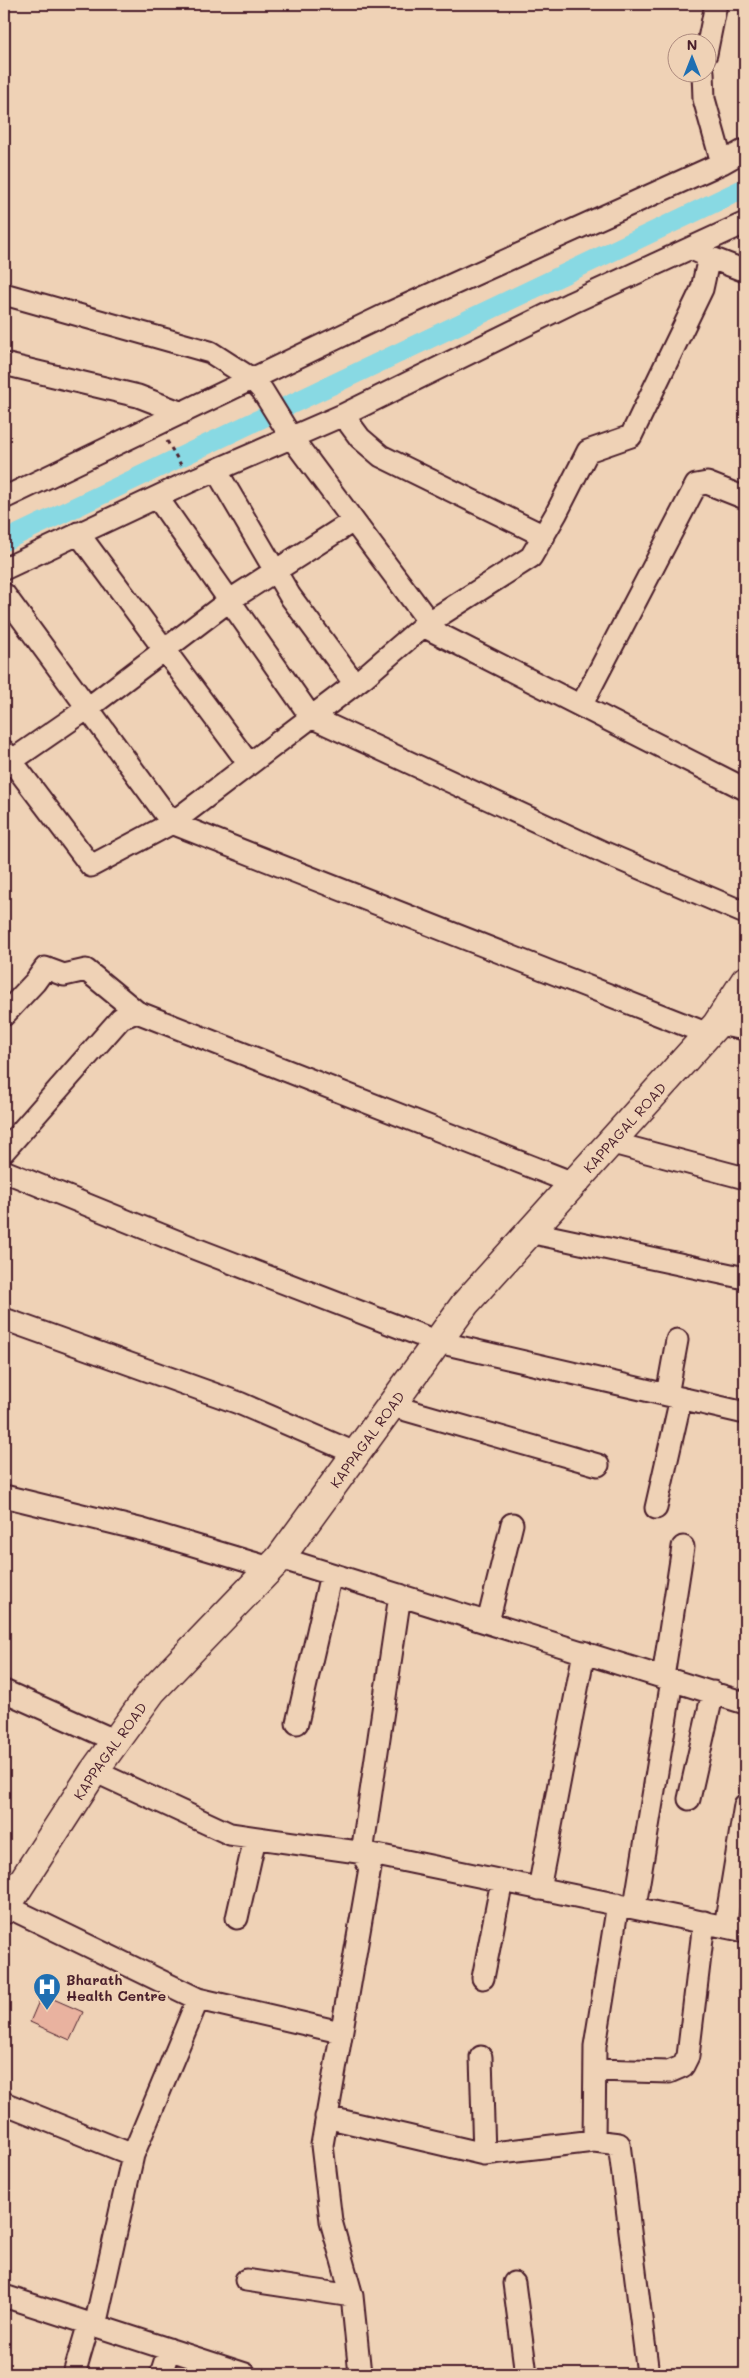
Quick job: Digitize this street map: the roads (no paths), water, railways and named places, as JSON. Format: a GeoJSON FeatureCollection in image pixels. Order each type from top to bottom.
{"type":"FeatureCollection","features":[{"type":"Feature","properties":{"kind":"main road","name":"KAPPAGAL ROAD"},"geometry":{"type":"LineString","coordinates":[[5,1907],[94,1771],[152,1691],[275,1563],[358,1454],[466,1304],[573,1182],[712,1029],[745,981]]}},
{"type":"Feature","properties":{"kind":"street"},"geometry":{"type":"LineString","coordinates":[[710,32],[716,4]]}},
{"type":"Feature","properties":{"kind":"street"},"geometry":{"type":"LineString","coordinates":[[703,82],[704,99],[722,163]]}},
{"type":"Feature","properties":{"kind":"street"},"geometry":{"type":"LineString","coordinates":[[4,496],[182,413],[257,384],[387,314],[722,163],[745,150]]}},
{"type":"Feature","properties":{"kind":"street"},"geometry":{"type":"LineString","coordinates":[[4,569],[216,470],[288,432],[343,415],[571,303],[701,253],[745,223]]}},
{"type":"Feature","properties":{"kind":"street"},"geometry":{"type":"LineString","coordinates":[[701,253],[745,271]]}},
{"type":"Feature","properties":{"kind":"street"},"geometry":{"type":"LineString","coordinates":[[353,521],[230,600],[88,708],[6,759],[91,866],[172,823],[355,684],[426,624],[531,557],[544,536],[588,451],[631,436],[702,289],[701,253]]}},
{"type":"Feature","properties":{"kind":"street"},"geometry":{"type":"LineString","coordinates":[[4,294],[210,352],[257,384],[288,432],[426,624],[581,706],[745,789]]}},
{"type":"Feature","properties":{"kind":"street"},"geometry":{"type":"LineString","coordinates":[[4,364],[138,396],[182,413]]}},
{"type":"Feature","properties":{"kind":"street"},"geometry":{"type":"LineString","coordinates":[[343,415],[360,438],[381,456],[544,536]]}},
{"type":"Feature","properties":{"kind":"street"},"geometry":{"type":"LineString","coordinates":[[216,470],[290,596],[355,684]]}},
{"type":"Feature","properties":{"kind":"street"},"geometry":{"type":"LineString","coordinates":[[581,706],[696,484],[707,483],[745,498]]}},
{"type":"Feature","properties":{"kind":"street"},"geometry":{"type":"LineString","coordinates":[[158,497],[312,717],[605,853],[745,912]]}},
{"type":"Feature","properties":{"kind":"street"},"geometry":{"type":"LineString","coordinates":[[78,534],[250,764]]}},
{"type":"Feature","properties":{"kind":"street"},"geometry":{"type":"LineString","coordinates":[[4,594],[172,823],[712,1029],[745,1030]]}},
{"type":"Feature","properties":{"kind":"street"},"geometry":{"type":"LineString","coordinates":[[4,1015],[35,982],[45,968],[64,975],[86,970],[137,1012],[573,1182]]}},
{"type":"Feature","properties":{"kind":"street"},"geometry":{"type":"LineString","coordinates":[[4,1151],[121,1018],[137,1012]]}},
{"type":"Feature","properties":{"kind":"street"},"geometry":{"type":"LineString","coordinates":[[609,1142],[745,1178]]}},
{"type":"Feature","properties":{"kind":"street"},"geometry":{"type":"LineString","coordinates":[[4,1171],[191,1247],[438,1342],[745,1413]]}},
{"type":"Feature","properties":{"kind":"street"},"geometry":{"type":"LineString","coordinates":[[529,1232],[745,1278]]}},
{"type":"Feature","properties":{"kind":"street"},"geometry":{"type":"LineString","coordinates":[[4,1319],[239,1403],[358,1454]]}},
{"type":"Feature","properties":{"kind":"street"},"geometry":{"type":"LineString","coordinates":[[656,1508],[674,1396],[677,1340]]}},
{"type":"Feature","properties":{"kind":"street"},"geometry":{"type":"LineString","coordinates":[[392,1406],[598,1464]]}},
{"type":"Feature","properties":{"kind":"street"},"geometry":{"type":"LineString","coordinates":[[4,1496],[275,1563],[331,1574],[745,1703]]}},
{"type":"Feature","properties":{"kind":"street"},"geometry":{"type":"LineString","coordinates":[[488,1622],[512,1524]]}},
{"type":"Feature","properties":{"kind":"street"},"geometry":{"type":"LineString","coordinates":[[594,2141],[595,2046],[626,1905],[668,1678],[683,1547]]}},
{"type":"Feature","properties":{"kind":"street"},"geometry":{"type":"LineString","coordinates":[[297,1723],[331,1574]]}},
{"type":"Feature","properties":{"kind":"street"},"geometry":{"type":"LineString","coordinates":[[360,2374],[352,2296],[331,2221],[322,2145],[340,2032],[370,1868],[362,1853],[400,1595]]}},
{"type":"Feature","properties":{"kind":"street"},"geometry":{"type":"LineString","coordinates":[[540,1889],[584,1652]]}},
{"type":"Feature","properties":{"kind":"street"},"geometry":{"type":"LineString","coordinates":[[4,1691],[116,1741]]}},
{"type":"Feature","properties":{"kind":"street"},"geometry":{"type":"LineString","coordinates":[[689,1799],[713,1692]]}},
{"type":"Feature","properties":{"kind":"street"},"geometry":{"type":"LineString","coordinates":[[94,1771],[230,1834],[362,1853],[626,1905],[735,1929],[745,1805]]}},
{"type":"Feature","properties":{"kind":"street"},"geometry":{"type":"LineString","coordinates":[[237,1918],[255,1838]]}},
{"type":"Feature","properties":{"kind":"street"},"geometry":{"type":"LineString","coordinates":[[483,1978],[502,1881]]}},
{"type":"Feature","properties":{"kind":"street"},"geometry":{"type":"LineString","coordinates":[[5,1907],[198,1998],[340,2032]]}},
{"type":"Feature","properties":{"kind":"street"},"geometry":{"type":"LineString","coordinates":[[595,2070],[670,2072],[683,2066],[688,2056],[704,1922]]}},
{"type":"Feature","properties":{"kind":"street"},"geometry":{"type":"LineString","coordinates":[[74,2374],[92,2324],[133,2155],[198,1998]]}},
{"type":"Feature","properties":{"kind":"street"},"geometry":{"type":"LineString","coordinates":[[481,2056],[484,2154]]}},
{"type":"Feature","properties":{"kind":"street"},"geometry":{"type":"LineString","coordinates":[[4,2102],[133,2155]]}},
{"type":"Feature","properties":{"kind":"street"},"geometry":{"type":"LineString","coordinates":[[326,2117],[484,2154],[594,2141],[619,2144],[648,2374]]}},
{"type":"Feature","properties":{"kind":"street"},"geometry":{"type":"LineString","coordinates":[[246,2280],[352,2296]]}},
{"type":"Feature","properties":{"kind":"street"},"geometry":{"type":"LineString","coordinates":[[514,2284],[526,2374]]}},
{"type":"Feature","properties":{"kind":"street"},"geometry":{"type":"LineString","coordinates":[[4,2296],[245,2374]]}},
{"type":"Feature","properties":{"kind":"street"},"geometry":{"type":"LineString","coordinates":[[161,2374],[169,2349]]}},
{"type":"Feature","properties":{"kind":"waterway"},"geometry":{"type":"LineString","coordinates":[[4,541],[745,188]]}},
{"type":"Feature","properties":{"kind":"place","name":"Bharath Health Centre"},"geometry":{"type":"Point","coordinates":[47,2011]}}]}
